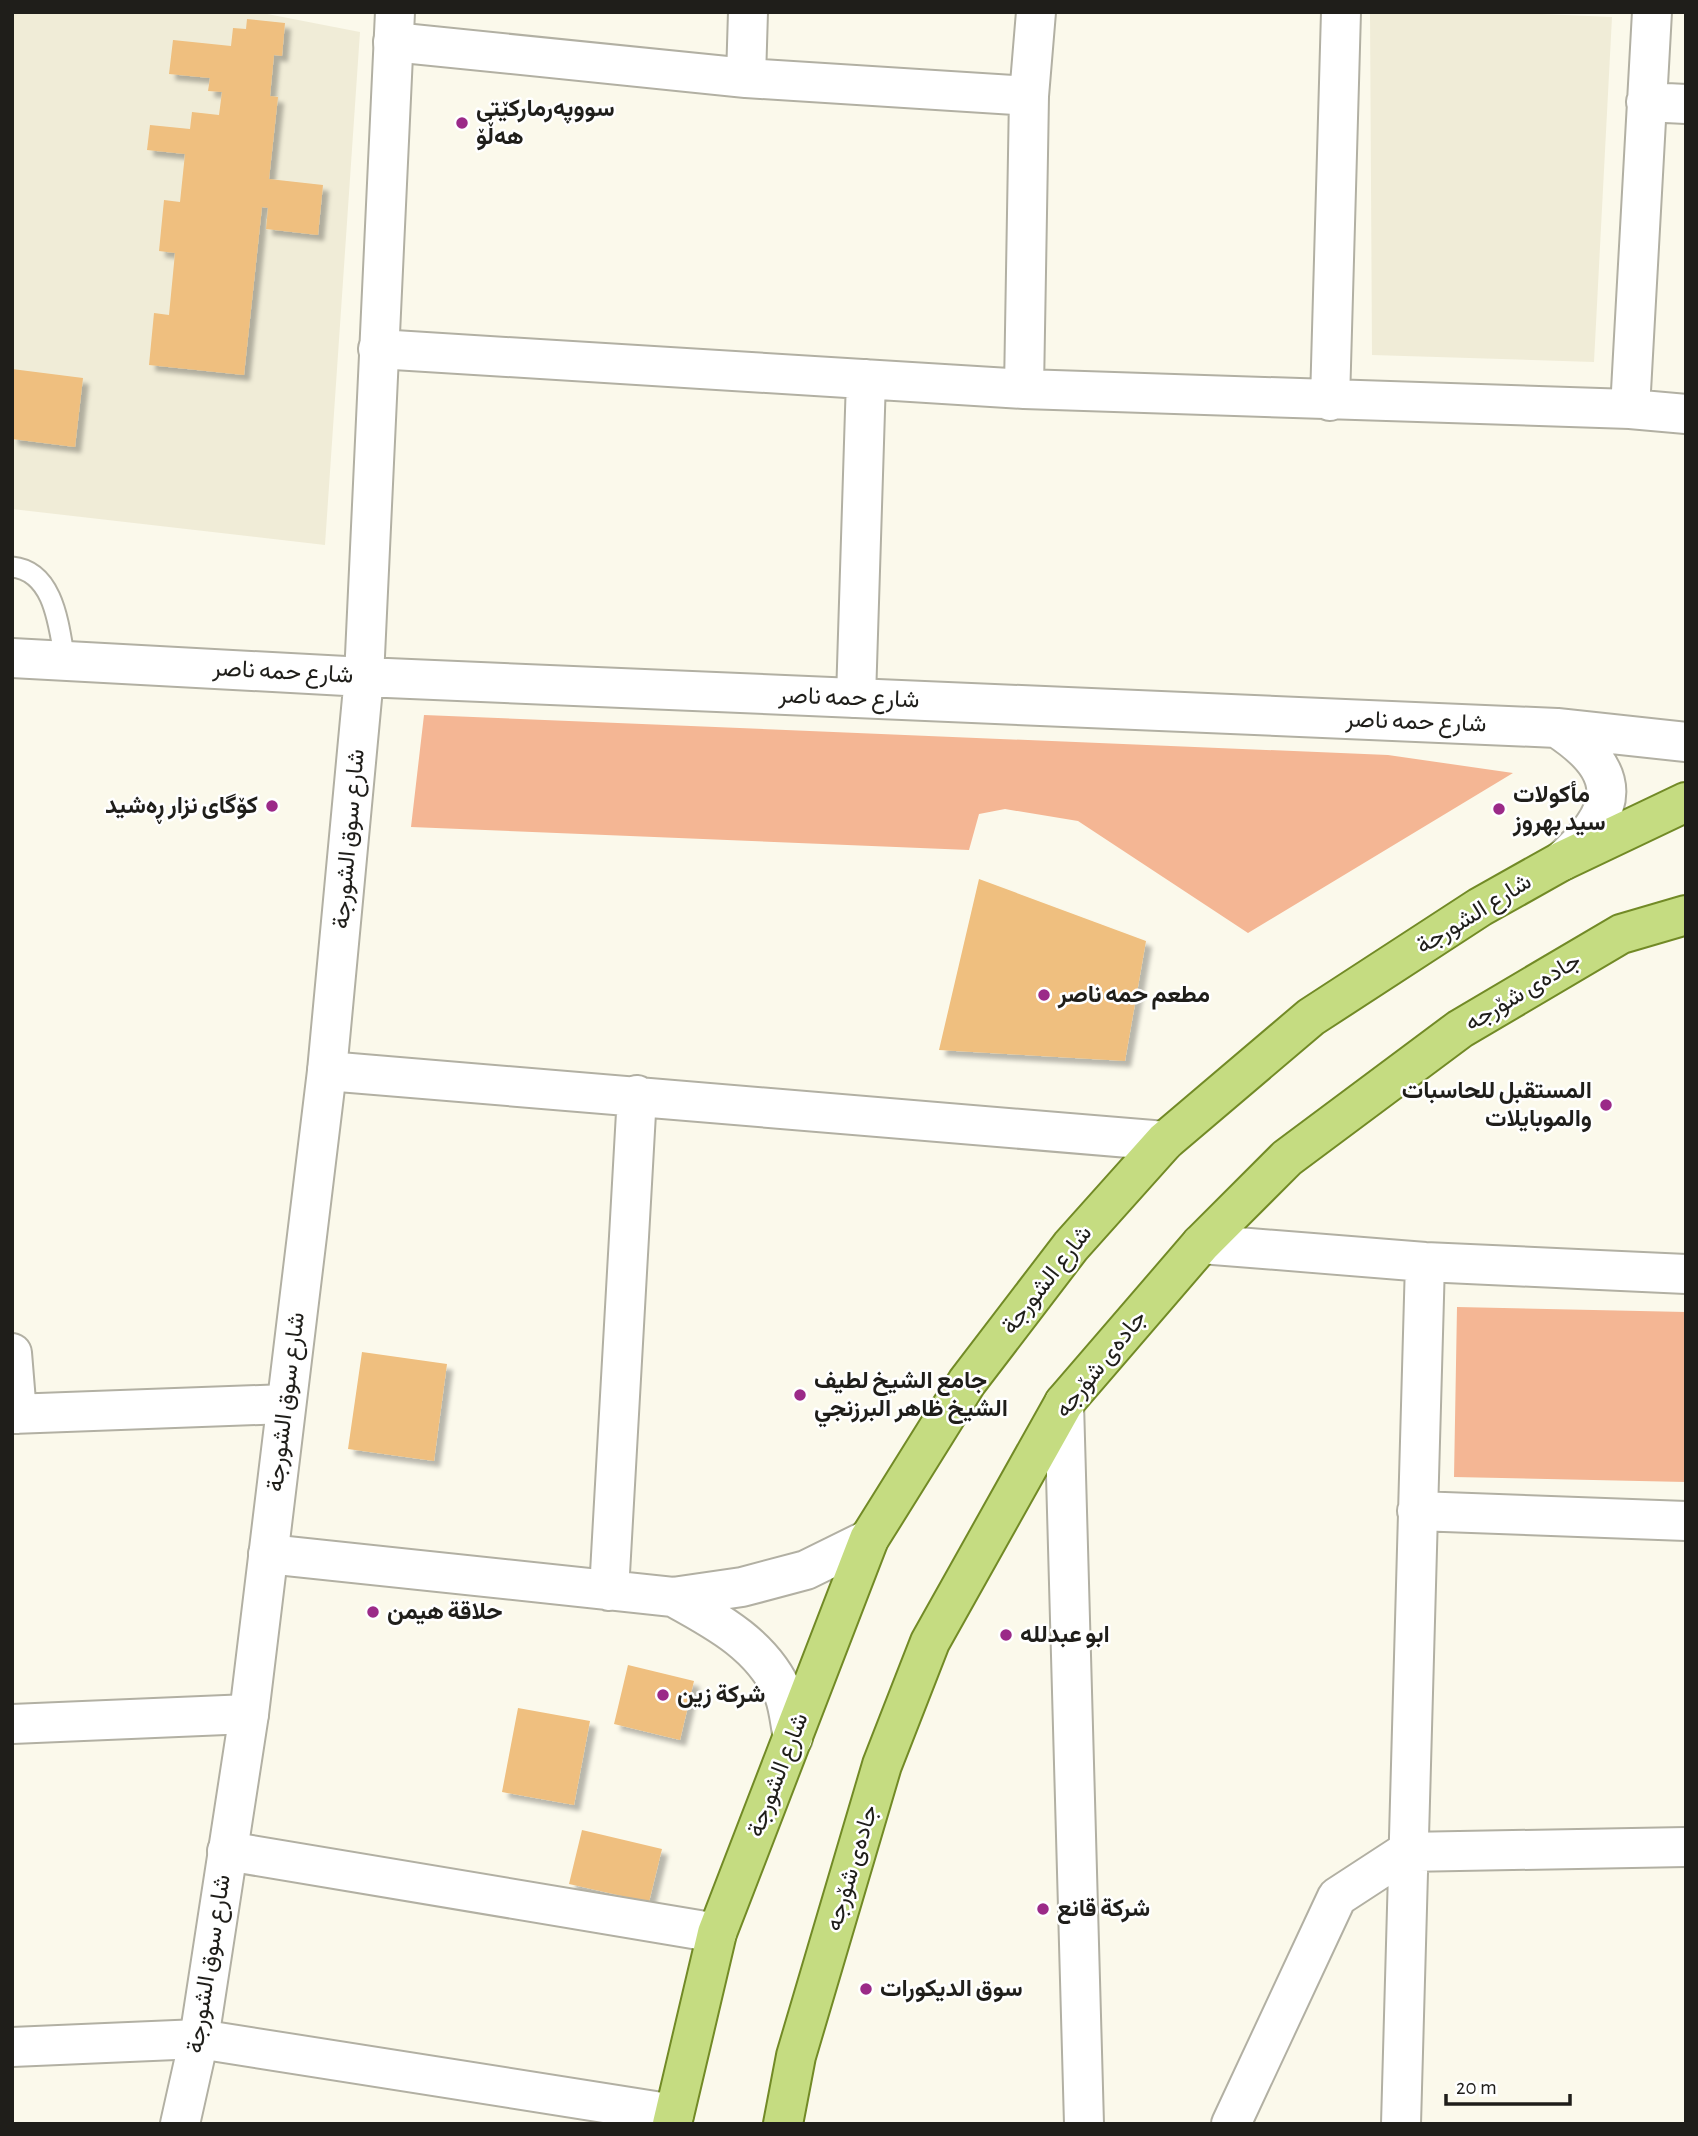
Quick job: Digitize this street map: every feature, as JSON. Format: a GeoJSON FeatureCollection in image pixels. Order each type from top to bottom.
{"type":"FeatureCollection","features":[{"type":"Feature","properties":{"kind":"main road","name":"شارع الشورجة"},"geometry":{"type":"LineString","coordinates":[[673,2119],[717,1933],[869,1539],[967,1382],[1071,1245],[1165,1141],[1311,1017],[1480,907],[1562,861],[1686,802]]}},
{"type":"Feature","properties":{"kind":"main road","name":"جادەی شۆرجە"},"geometry":{"type":"LineString","coordinates":[[783,2124],[796,2056],[882,1765],[925,1654],[1064,1403],[1201,1244],[1287,1158],[1460,1030],[1621,934],[1686,915]]}},
{"type":"Feature","properties":{"kind":"street"},"geometry":{"type":"LineString","coordinates":[[746,78],[748,12]]}},
{"type":"Feature","properties":{"kind":"street"},"geometry":{"type":"LineString","coordinates":[[1024,389],[1029,96],[1036,12]]}},
{"type":"Feature","properties":{"kind":"street"},"geometry":{"type":"LineString","coordinates":[[1329,401],[1340,12]]}},
{"type":"Feature","properties":{"kind":"street"},"geometry":{"type":"LineString","coordinates":[[1630,410],[1652,12]]}},
{"type":"Feature","properties":{"kind":"street"},"geometry":{"type":"LineString","coordinates":[[391,20],[746,78],[1029,96]]}},
{"type":"Feature","properties":{"kind":"street","name":"شارع سوق الشورجة"},"geometry":{"type":"LineString","coordinates":[[180,2124],[198,2039],[249,1714],[327,1071],[364,677],[391,20]]}},
{"type":"Feature","properties":{"kind":"street"},"geometry":{"type":"LineString","coordinates":[[1646,102],[1686,104]]}},
{"type":"Feature","properties":{"kind":"street"},"geometry":{"type":"LineString","coordinates":[[378,349],[1024,389],[1686,414]]}},
{"type":"Feature","properties":{"kind":"street"},"geometry":{"type":"LineString","coordinates":[[856,698],[866,379]]}},
{"type":"Feature","properties":{"kind":"street","name":"شارع حمه ناصر"},"geometry":{"type":"LineString","coordinates":[[12,658],[364,677],[1557,728],[1686,741]]}},
{"type":"Feature","properties":{"kind":"street"},"geometry":{"type":"LineString","coordinates":[[1557,728],[1597,760],[1606,790],[1603,811],[1592,830],[1562,861]]}},
{"type":"Feature","properties":{"kind":"street"},"geometry":{"type":"LineString","coordinates":[[327,1071],[1165,1141]]}},
{"type":"Feature","properties":{"kind":"street"},"geometry":{"type":"LineString","coordinates":[[609,1591],[637,1095]]}},
{"type":"Feature","properties":{"kind":"street"},"geometry":{"type":"LineString","coordinates":[[1201,1244],[1425,1262],[1686,1274]]}},
{"type":"Feature","properties":{"kind":"street"},"geometry":{"type":"LineString","coordinates":[[1401,2124],[1406,1852],[1425,1262]]}},
{"type":"Feature","properties":{"kind":"street"},"geometry":{"type":"LineString","coordinates":[[12,1353],[15,1414],[286,1404]]}},
{"type":"Feature","properties":{"kind":"street"},"geometry":{"type":"LineString","coordinates":[[1064,1403],[1084,2124]]}},
{"type":"Feature","properties":{"kind":"street"},"geometry":{"type":"LineString","coordinates":[[1417,1511],[1686,1521]]}},
{"type":"Feature","properties":{"kind":"street"},"geometry":{"type":"LineString","coordinates":[[268,1554],[673,1597],[742,1587],[806,1570],[869,1539]]}},
{"type":"Feature","properties":{"kind":"street"},"geometry":{"type":"LineString","coordinates":[[673,1597],[728,1628],[767,1665],[785,1696],[793,1738]]}},
{"type":"Feature","properties":{"kind":"street"},"geometry":{"type":"LineString","coordinates":[[12,1724],[249,1714]]}},
{"type":"Feature","properties":{"kind":"street"},"geometry":{"type":"LineString","coordinates":[[1231,2124],[1337,1897],[1406,1852],[1686,1847]]}},
{"type":"Feature","properties":{"kind":"street"},"geometry":{"type":"LineString","coordinates":[[227,1851],[717,1933]]}},
{"type":"Feature","properties":{"kind":"street"},"geometry":{"type":"LineString","coordinates":[[12,2047],[198,2039],[673,2119]]}},
{"type":"Feature","properties":{"kind":"lane"},"geometry":{"type":"LineString","coordinates":[[12,567],[22,568],[43,585],[56,610],[65,661]]}},
{"type":"Feature","properties":{"kind":"shaded area"},"geometry":{"type":"Polygon","coordinates":[[[12,12],[257,12],[360,32],[325,545],[12,509],[12,12]]]}},
{"type":"Feature","properties":{"kind":"shaded area"},"geometry":{"type":"Polygon","coordinates":[[[1370,12],[1497,12],[1612,17],[1594,362],[1372,355],[1370,12]]]}},
{"type":"Feature","properties":{"kind":"shaded area"},"geometry":{"type":"Polygon","coordinates":[[[424,715],[1388,755],[1513,773],[1248,933],[1078,821],[1005,809],[979,814],[969,850],[411,827],[424,715]]]}},
{"type":"Feature","properties":{"kind":"shaded area"},"geometry":{"type":"Polygon","coordinates":[[[1457,1307],[1686,1312],[1686,1482],[1454,1477],[1457,1307]]]}},
{"type":"Feature","properties":{"kind":"building"},"geometry":{"type":"Polygon","coordinates":[[[247,19],[285,23],[282,56],[274,55],[270,96],[278,97],[269,179],[323,185],[318,235],[266,229],[268,208],[262,207],[244,375],[149,365],[154,313],[169,315],[175,253],[159,251],[164,200],[180,202],[185,154],[147,150],[150,125],[190,129],[192,112],[219,115],[222,92],[208,91],[210,78],[169,74],[173,40],[231,46],[233,28],[246,29],[247,19]]]}},
{"type":"Feature","properties":{"kind":"building"},"geometry":{"type":"Polygon","coordinates":[[[12,369],[83,378],[75,447],[12,439],[12,369]]]}},
{"type":"Feature","properties":{"kind":"building","name":"مطعم حمه ناصر"},"geometry":{"type":"Polygon","coordinates":[[[979,879],[1146,941],[1125,1061],[939,1050],[979,879]]]}},
{"type":"Feature","properties":{"kind":"building"},"geometry":{"type":"Polygon","coordinates":[[[362,1352],[447,1364],[434,1461],[348,1449],[362,1352]]]}},
{"type":"Feature","properties":{"kind":"building"},"geometry":{"type":"Polygon","coordinates":[[[628,1665],[694,1681],[680,1740],[614,1724],[628,1665]]]}},
{"type":"Feature","properties":{"kind":"building"},"geometry":{"type":"Polygon","coordinates":[[[518,1708],[590,1721],[574,1805],[502,1792],[518,1708]]]}},
{"type":"Feature","properties":{"kind":"building"},"geometry":{"type":"Polygon","coordinates":[[[582,1830],[662,1849],[649,1902],[569,1884],[582,1830]]]}},
{"type":"Feature","properties":{"kind":"place","name":"سووپەرمارکێتی هەڵۆ"},"geometry":{"type":"Point","coordinates":[462,123]}},
{"type":"Feature","properties":{"kind":"place","name":"کۆگای نزار ڕەشید"},"geometry":{"type":"Point","coordinates":[272,806]}},
{"type":"Feature","properties":{"kind":"place","name":"مأكولات سيد بهروز"},"geometry":{"type":"Point","coordinates":[1499,809]}},
{"type":"Feature","properties":{"kind":"place","name":"مطعم حمه ناصر"},"geometry":{"type":"Point","coordinates":[1044,995]}},
{"type":"Feature","properties":{"kind":"place","name":"المستقبل للحاسبات والموبايلات"},"geometry":{"type":"Point","coordinates":[1606,1105]}},
{"type":"Feature","properties":{"kind":"place","name":"جامع الشيخ لطيف الشيخ ظاهر البرزنجي"},"geometry":{"type":"Point","coordinates":[800,1395]}},
{"type":"Feature","properties":{"kind":"place","name":"حلاقة هيمن"},"geometry":{"type":"Point","coordinates":[373,1612]}},
{"type":"Feature","properties":{"kind":"place","name":"ابو عبدلله"},"geometry":{"type":"Point","coordinates":[1006,1635]}},
{"type":"Feature","properties":{"kind":"place","name":"شركة زين"},"geometry":{"type":"Point","coordinates":[663,1695]}},
{"type":"Feature","properties":{"kind":"place","name":"شركة قانع"},"geometry":{"type":"Point","coordinates":[1043,1909]}},
{"type":"Feature","properties":{"kind":"place","name":"سوق الديكورات"},"geometry":{"type":"Point","coordinates":[866,1989]}}]}
